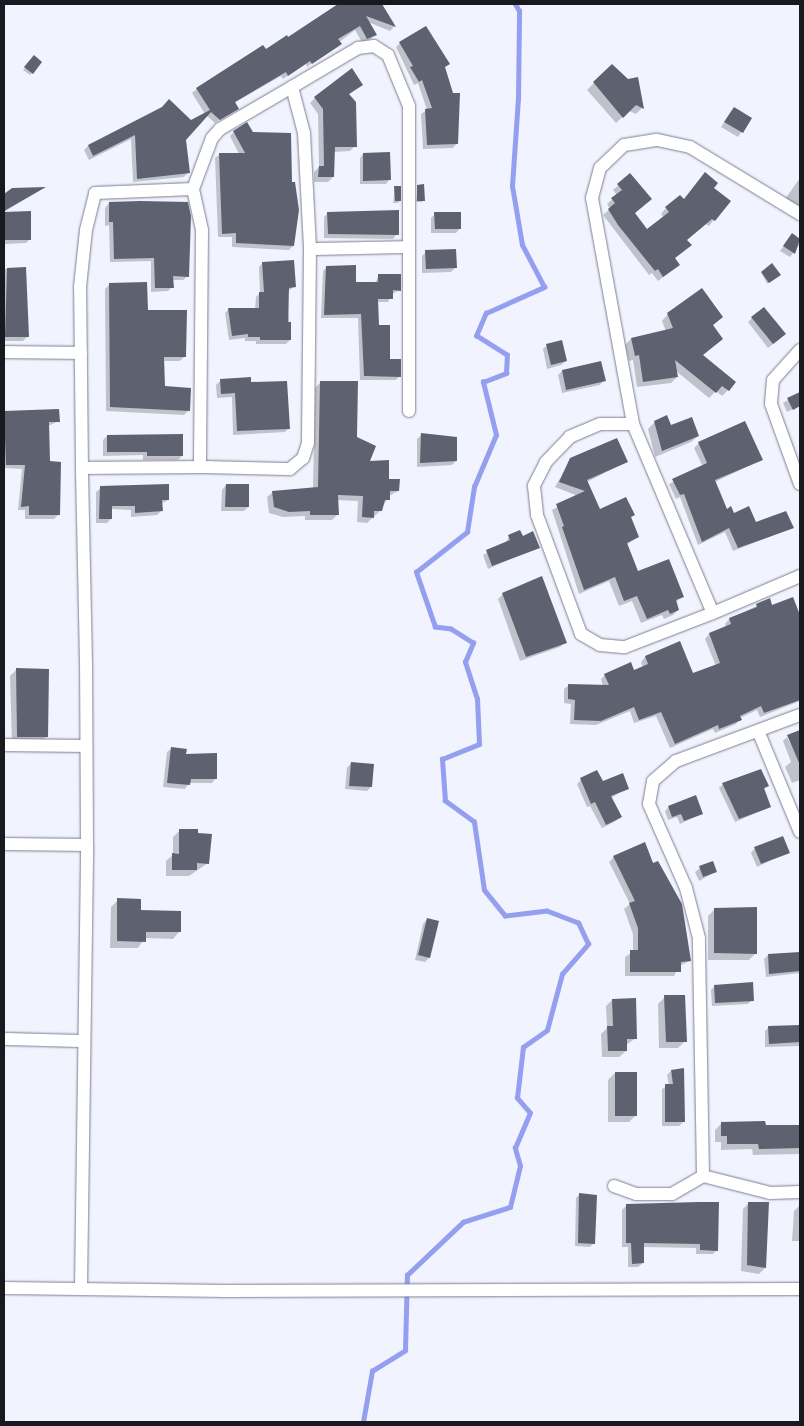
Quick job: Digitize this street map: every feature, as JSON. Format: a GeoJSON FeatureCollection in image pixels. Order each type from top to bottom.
{"type":"FeatureCollection","features":[{"type":"Feature","properties":{"kind":"street"},"geometry":{"type":"LineString","coordinates":[[200,467],[202,230],[193,189],[208,146],[220,129],[358,48],[374,46],[388,55],[409,106],[409,411]]}},
{"type":"Feature","properties":{"kind":"street"},"geometry":{"type":"LineString","coordinates":[[82,468],[200,467],[290,469],[303,458],[308,443],[310,249],[304,134],[292,87]]}},
{"type":"Feature","properties":{"kind":"street"},"geometry":{"type":"LineString","coordinates":[[713,612],[633,424],[592,198],[600,168],[624,145],[656,140],[690,147],[800,214]]}},
{"type":"Feature","properties":{"kind":"street"},"geometry":{"type":"LineString","coordinates":[[81,1288],[86,746],[80,288],[86,230],[95,193],[193,189]]}},
{"type":"Feature","properties":{"kind":"street"},"geometry":{"type":"LineString","coordinates":[[310,249],[409,247]]}},
{"type":"Feature","properties":{"kind":"street"},"geometry":{"type":"LineString","coordinates":[[800,350],[773,380],[771,404],[800,484]]}},
{"type":"Feature","properties":{"kind":"street"},"geometry":{"type":"LineString","coordinates":[[4,352],[81,353]]}},
{"type":"Feature","properties":{"kind":"street"},"geometry":{"type":"LineString","coordinates":[[633,424],[600,424],[570,437],[546,462],[534,486],[537,515],[581,634],[600,645],[625,647],[800,576]]}},
{"type":"Feature","properties":{"kind":"street"},"geometry":{"type":"LineString","coordinates":[[702,1176],[699,938],[686,888],[649,804],[653,781],[676,761],[759,733],[800,715]]}},
{"type":"Feature","properties":{"kind":"street"},"geometry":{"type":"LineString","coordinates":[[759,733],[800,832]]}},
{"type":"Feature","properties":{"kind":"street"},"geometry":{"type":"LineString","coordinates":[[4,745],[86,746]]}},
{"type":"Feature","properties":{"kind":"street"},"geometry":{"type":"LineString","coordinates":[[4,844],[86,845]]}},
{"type":"Feature","properties":{"kind":"street"},"geometry":{"type":"LineString","coordinates":[[4,1039],[83,1041]]}},
{"type":"Feature","properties":{"kind":"street"},"geometry":{"type":"LineString","coordinates":[[614,1186],[636,1194],[672,1194],[702,1176],[770,1192],[800,1192]]}},
{"type":"Feature","properties":{"kind":"street"},"geometry":{"type":"LineString","coordinates":[[4,1288],[226,1292],[413,1289],[800,1289]]}},
{"type":"Feature","properties":{"kind":"building"},"geometry":{"type":"Polygon","coordinates":[[[338,4],[382,4],[396,27],[366,16],[377,35],[367,39],[360,26],[338,39],[342,44],[312,64],[310,61],[288,76],[286,72],[235,102],[239,109],[220,120],[211,112],[186,140],[190,173],[137,179],[135,135],[93,156],[88,145],[162,107],[169,99],[191,120],[210,110],[196,88],[263,45],[266,49],[287,35],[288,37],[338,4]]]}},
{"type":"Feature","properties":{"kind":"building"},"geometry":{"type":"Polygon","coordinates":[[[426,26],[450,64],[445,67],[453,93],[460,93],[458,144],[427,145],[425,109],[432,108],[422,80],[419,82],[410,67],[413,66],[399,42],[426,26]]]}},
{"type":"Feature","properties":{"kind":"building"},"geometry":{"type":"Polygon","coordinates":[[[34,55],[42,62],[33,74],[24,67],[34,55]]]}},
{"type":"Feature","properties":{"kind":"building"},"geometry":{"type":"Polygon","coordinates":[[[612,64],[628,79],[638,77],[644,109],[636,105],[623,118],[593,82],[612,64]]]}},
{"type":"Feature","properties":{"kind":"building"},"geometry":{"type":"Polygon","coordinates":[[[352,68],[363,85],[349,94],[356,102],[357,147],[335,147],[334,177],[318,177],[319,166],[324,166],[323,109],[314,97],[352,68]]]}},
{"type":"Feature","properties":{"kind":"building"},"geometry":{"type":"Polygon","coordinates":[[[734,107],[752,118],[743,133],[724,122],[734,107]]]}},
{"type":"Feature","properties":{"kind":"building"},"geometry":{"type":"Polygon","coordinates":[[[247,122],[253,132],[291,133],[292,182],[295,182],[299,210],[294,246],[236,243],[236,233],[222,234],[219,153],[245,153],[233,131],[247,122]]]}},
{"type":"Feature","properties":{"kind":"building"},"geometry":{"type":"Polygon","coordinates":[[[390,152],[391,180],[363,181],[363,153],[390,152]]]}},
{"type":"Feature","properties":{"kind":"building"},"geometry":{"type":"Polygon","coordinates":[[[705,172],[718,183],[714,188],[731,201],[715,221],[712,219],[687,240],[692,245],[675,258],[680,265],[663,277],[658,269],[655,271],[618,225],[608,209],[615,203],[611,198],[622,190],[617,184],[630,173],[652,199],[635,213],[647,229],[669,212],[665,207],[680,195],[684,199],[705,172]]]}},
{"type":"Feature","properties":{"kind":"building"},"geometry":{"type":"Polygon","coordinates":[[[424,184],[425,201],[417,201],[417,185],[424,184]]]}},
{"type":"Feature","properties":{"kind":"building"},"geometry":{"type":"Polygon","coordinates":[[[394,186],[401,186],[401,201],[395,201],[394,186]]]}},
{"type":"Feature","properties":{"kind":"building"},"geometry":{"type":"Polygon","coordinates":[[[46,187],[4,211],[4,194],[12,188],[46,187]]]}},
{"type":"Feature","properties":{"kind":"building"},"geometry":{"type":"Polygon","coordinates":[[[109,202],[188,202],[191,216],[189,277],[173,276],[174,288],[155,288],[154,258],[114,259],[113,222],[109,222],[109,202]]]}},
{"type":"Feature","properties":{"kind":"building"},"geometry":{"type":"Polygon","coordinates":[[[399,210],[399,235],[328,234],[327,212],[399,210]]]}},
{"type":"Feature","properties":{"kind":"building"},"geometry":{"type":"Polygon","coordinates":[[[31,211],[31,240],[4,240],[4,212],[31,211]]]}},
{"type":"Feature","properties":{"kind":"building"},"geometry":{"type":"Polygon","coordinates":[[[434,212],[461,212],[461,229],[435,229],[434,212]]]}},
{"type":"Feature","properties":{"kind":"building"},"geometry":{"type":"Polygon","coordinates":[[[792,233],[800,239],[795,254],[783,246],[792,233]]]}},
{"type":"Feature","properties":{"kind":"building"},"geometry":{"type":"Polygon","coordinates":[[[456,249],[457,268],[426,269],[425,250],[456,249]]]}},
{"type":"Feature","properties":{"kind":"building"},"geometry":{"type":"Polygon","coordinates":[[[294,260],[296,287],[289,288],[288,322],[291,322],[291,340],[260,340],[260,337],[248,337],[248,334],[232,336],[228,308],[259,308],[259,292],[264,292],[262,262],[294,260]]]}},
{"type":"Feature","properties":{"kind":"building"},"geometry":{"type":"Polygon","coordinates":[[[772,263],[781,275],[769,283],[761,272],[772,263]]]}},
{"type":"Feature","properties":{"kind":"building"},"geometry":{"type":"Polygon","coordinates":[[[356,265],[356,282],[378,282],[378,274],[401,274],[401,291],[393,290],[393,299],[378,299],[379,325],[390,325],[390,359],[401,359],[401,377],[364,376],[361,314],[324,315],[326,266],[356,265]]]}},
{"type":"Feature","properties":{"kind":"building"},"geometry":{"type":"Polygon","coordinates":[[[26,267],[29,337],[5,337],[7,268],[26,267]]]}},
{"type":"Feature","properties":{"kind":"building"},"geometry":{"type":"Polygon","coordinates":[[[147,282],[148,310],[187,310],[186,357],[164,357],[165,386],[191,388],[190,411],[110,407],[109,283],[147,282]]]}},
{"type":"Feature","properties":{"kind":"building"},"geometry":{"type":"Polygon","coordinates":[[[702,288],[723,317],[713,325],[723,339],[703,355],[736,382],[729,391],[722,386],[716,393],[675,360],[678,377],[643,382],[639,355],[635,356],[631,338],[673,328],[667,313],[702,288]]]}},
{"type":"Feature","properties":{"kind":"building"},"geometry":{"type":"Polygon","coordinates":[[[764,307],[786,334],[773,344],[751,317],[764,307]]]}},
{"type":"Feature","properties":{"kind":"building"},"geometry":{"type":"Polygon","coordinates":[[[562,340],[567,361],[551,365],[546,344],[562,340]]]}},
{"type":"Feature","properties":{"kind":"building"},"geometry":{"type":"Polygon","coordinates":[[[601,361],[606,381],[566,390],[562,370],[601,361]]]}},
{"type":"Feature","properties":{"kind":"building"},"geometry":{"type":"Polygon","coordinates":[[[251,377],[251,382],[287,381],[290,429],[237,431],[235,393],[221,394],[220,379],[251,377]]]}},
{"type":"Feature","properties":{"kind":"building"},"geometry":{"type":"Polygon","coordinates":[[[320,381],[358,381],[357,437],[376,446],[370,461],[389,460],[389,479],[400,479],[399,491],[390,491],[390,500],[385,500],[382,511],[374,511],[374,518],[362,517],[363,496],[338,495],[339,515],[310,515],[310,511],[289,512],[274,507],[272,491],[318,487],[320,381]]]}},
{"type":"Feature","properties":{"kind":"building"},"geometry":{"type":"Polygon","coordinates":[[[800,392],[800,406],[793,410],[787,398],[800,392]]]}},
{"type":"Feature","properties":{"kind":"building"},"geometry":{"type":"Polygon","coordinates":[[[59,409],[60,422],[49,422],[50,461],[61,462],[60,515],[29,515],[29,506],[21,507],[25,465],[6,465],[4,411],[59,409]]]}},
{"type":"Feature","properties":{"kind":"building"},"geometry":{"type":"Polygon","coordinates":[[[667,415],[671,425],[692,417],[699,436],[662,451],[654,421],[667,415]]]}},
{"type":"Feature","properties":{"kind":"building"},"geometry":{"type":"Polygon","coordinates":[[[745,421],[763,460],[715,480],[727,509],[731,506],[734,513],[749,506],[756,522],[786,511],[794,528],[738,548],[729,528],[702,542],[684,494],[680,495],[672,479],[707,463],[698,442],[745,421]]]}},
{"type":"Feature","properties":{"kind":"building"},"geometry":{"type":"Polygon","coordinates":[[[421,433],[457,437],[457,461],[420,463],[421,433]]]}},
{"type":"Feature","properties":{"kind":"building"},"geometry":{"type":"Polygon","coordinates":[[[183,434],[183,456],[147,456],[147,452],[107,452],[107,435],[183,434]]]}},
{"type":"Feature","properties":{"kind":"building"},"geometry":{"type":"Polygon","coordinates":[[[617,438],[628,462],[587,480],[600,509],[626,497],[635,515],[631,517],[639,537],[627,543],[638,571],[669,559],[684,597],[676,600],[679,610],[670,614],[668,610],[647,619],[637,596],[624,601],[615,577],[584,590],[562,527],[564,526],[556,504],[585,491],[559,482],[570,458],[617,438]]]}},
{"type":"Feature","properties":{"kind":"building"},"geometry":{"type":"Polygon","coordinates":[[[169,484],[169,500],[162,500],[163,511],[135,513],[135,506],[112,506],[112,519],[99,519],[100,486],[169,484]]]}},
{"type":"Feature","properties":{"kind":"building"},"geometry":{"type":"Polygon","coordinates":[[[226,484],[249,484],[249,507],[225,507],[226,484]]]}},
{"type":"Feature","properties":{"kind":"building"},"geometry":{"type":"Polygon","coordinates":[[[520,530],[523,536],[533,531],[540,548],[492,566],[486,550],[510,540],[508,535],[520,530]]]}},
{"type":"Feature","properties":{"kind":"building"},"geometry":{"type":"Polygon","coordinates":[[[542,576],[567,643],[526,657],[502,593],[542,576]]]}},
{"type":"Feature","properties":{"kind":"building"},"geometry":{"type":"Polygon","coordinates":[[[793,597],[800,615],[800,700],[764,713],[761,706],[740,716],[742,720],[719,729],[718,725],[675,744],[661,712],[639,720],[634,707],[601,721],[574,720],[575,700],[568,699],[568,684],[609,685],[604,674],[631,662],[634,670],[648,664],[645,656],[680,641],[693,673],[720,663],[709,633],[731,624],[729,618],[757,607],[756,604],[770,598],[772,605],[793,597]]]}},
{"type":"Feature","properties":{"kind":"building"},"geometry":{"type":"Polygon","coordinates":[[[16,668],[49,669],[48,737],[17,737],[16,668]]]}},
{"type":"Feature","properties":{"kind":"building"},"geometry":{"type":"Polygon","coordinates":[[[800,730],[800,765],[787,735],[800,730]]]}},
{"type":"Feature","properties":{"kind":"building"},"geometry":{"type":"Polygon","coordinates":[[[171,747],[187,749],[186,754],[217,753],[217,779],[191,779],[190,785],[167,783],[171,747]]]}},
{"type":"Feature","properties":{"kind":"building"},"geometry":{"type":"Polygon","coordinates":[[[351,762],[374,764],[372,787],[349,786],[351,762]]]}},
{"type":"Feature","properties":{"kind":"building"},"geometry":{"type":"Polygon","coordinates":[[[761,769],[769,786],[764,788],[771,807],[739,819],[722,783],[761,769]]]}},
{"type":"Feature","properties":{"kind":"building"},"geometry":{"type":"Polygon","coordinates":[[[597,770],[603,781],[623,773],[629,789],[611,796],[622,817],[606,825],[595,802],[591,804],[580,778],[597,770]]]}},
{"type":"Feature","properties":{"kind":"building"},"geometry":{"type":"Polygon","coordinates":[[[696,795],[703,814],[684,821],[681,814],[672,817],[668,806],[696,795]]]}},
{"type":"Feature","properties":{"kind":"building"},"geometry":{"type":"Polygon","coordinates":[[[179,829],[198,829],[198,833],[212,834],[209,864],[197,863],[197,870],[172,870],[172,853],[179,854],[179,829]]]}},
{"type":"Feature","properties":{"kind":"building"},"geometry":{"type":"Polygon","coordinates":[[[783,836],[790,853],[761,864],[754,847],[783,836]]]}},
{"type":"Feature","properties":{"kind":"building"},"geometry":{"type":"Polygon","coordinates":[[[645,842],[653,863],[658,861],[682,904],[691,961],[681,962],[681,972],[630,972],[630,950],[638,950],[638,928],[629,903],[635,901],[613,856],[645,842]]]}},
{"type":"Feature","properties":{"kind":"building"},"geometry":{"type":"Polygon","coordinates":[[[713,861],[717,872],[703,877],[699,866],[713,861]]]}},
{"type":"Feature","properties":{"kind":"building"},"geometry":{"type":"Polygon","coordinates":[[[117,898],[141,899],[141,910],[181,911],[181,932],[146,932],[146,942],[117,941],[117,898]]]}},
{"type":"Feature","properties":{"kind":"building"},"geometry":{"type":"Polygon","coordinates":[[[757,907],[757,954],[714,953],[714,908],[757,907]]]}},
{"type":"Feature","properties":{"kind":"building"},"geometry":{"type":"Polygon","coordinates":[[[427,918],[439,921],[430,958],[418,955],[427,918]]]}},
{"type":"Feature","properties":{"kind":"building"},"geometry":{"type":"Polygon","coordinates":[[[800,952],[800,971],[769,974],[768,954],[800,952]]]}},
{"type":"Feature","properties":{"kind":"building"},"geometry":{"type":"Polygon","coordinates":[[[753,982],[754,1001],[715,1003],[714,985],[753,982]]]}},
{"type":"Feature","properties":{"kind":"building"},"geometry":{"type":"Polygon","coordinates":[[[664,995],[685,995],[687,1042],[666,1042],[664,995]]]}},
{"type":"Feature","properties":{"kind":"building"},"geometry":{"type":"Polygon","coordinates":[[[636,998],[637,1039],[627,1039],[627,1051],[608,1051],[607,1026],[613,1026],[612,999],[636,998]]]}},
{"type":"Feature","properties":{"kind":"building"},"geometry":{"type":"Polygon","coordinates":[[[800,1025],[800,1042],[769,1044],[768,1026],[800,1025]]]}},
{"type":"Feature","properties":{"kind":"building"},"geometry":{"type":"Polygon","coordinates":[[[684,1068],[685,1122],[665,1122],[665,1084],[673,1084],[671,1070],[684,1068]]]}},
{"type":"Feature","properties":{"kind":"building"},"geometry":{"type":"Polygon","coordinates":[[[615,1072],[637,1072],[637,1116],[615,1116],[615,1072]]]}},
{"type":"Feature","properties":{"kind":"building"},"geometry":{"type":"Polygon","coordinates":[[[765,1121],[766,1125],[800,1125],[800,1148],[759,1149],[758,1144],[727,1144],[727,1136],[721,1136],[721,1122],[765,1121]]]}},
{"type":"Feature","properties":{"kind":"building"},"geometry":{"type":"Polygon","coordinates":[[[579,1193],[597,1195],[595,1244],[578,1243],[579,1193]]]}},
{"type":"Feature","properties":{"kind":"building"},"geometry":{"type":"Polygon","coordinates":[[[719,1202],[718,1251],[700,1250],[700,1244],[644,1243],[644,1263],[632,1264],[631,1243],[626,1243],[626,1204],[719,1202]]]}},
{"type":"Feature","properties":{"kind":"building"},"geometry":{"type":"Polygon","coordinates":[[[748,1202],[769,1202],[766,1268],[747,1265],[748,1202]]]}},
{"type":"Feature","properties":{"kind":"waterway"},"geometry":{"type":"LineString","coordinates":[[363,1422],[372,1371],[405,1350],[407,1275],[463,1222],[510,1207],[520,1166],[515,1148],[530,1113],[517,1098],[523,1047],[547,1030],[562,974],[588,944],[578,923],[547,911],[505,916],[484,890],[474,822],[445,801],[442,759],[479,744],[477,699],[465,662],[473,643],[451,629],[435,627],[416,572],[467,532],[474,487],[496,435],[483,382],[506,373],[507,355],[476,336],[486,313],[544,287],[522,245],[512,186],[518,99],[519,11],[515,4]]}}]}
